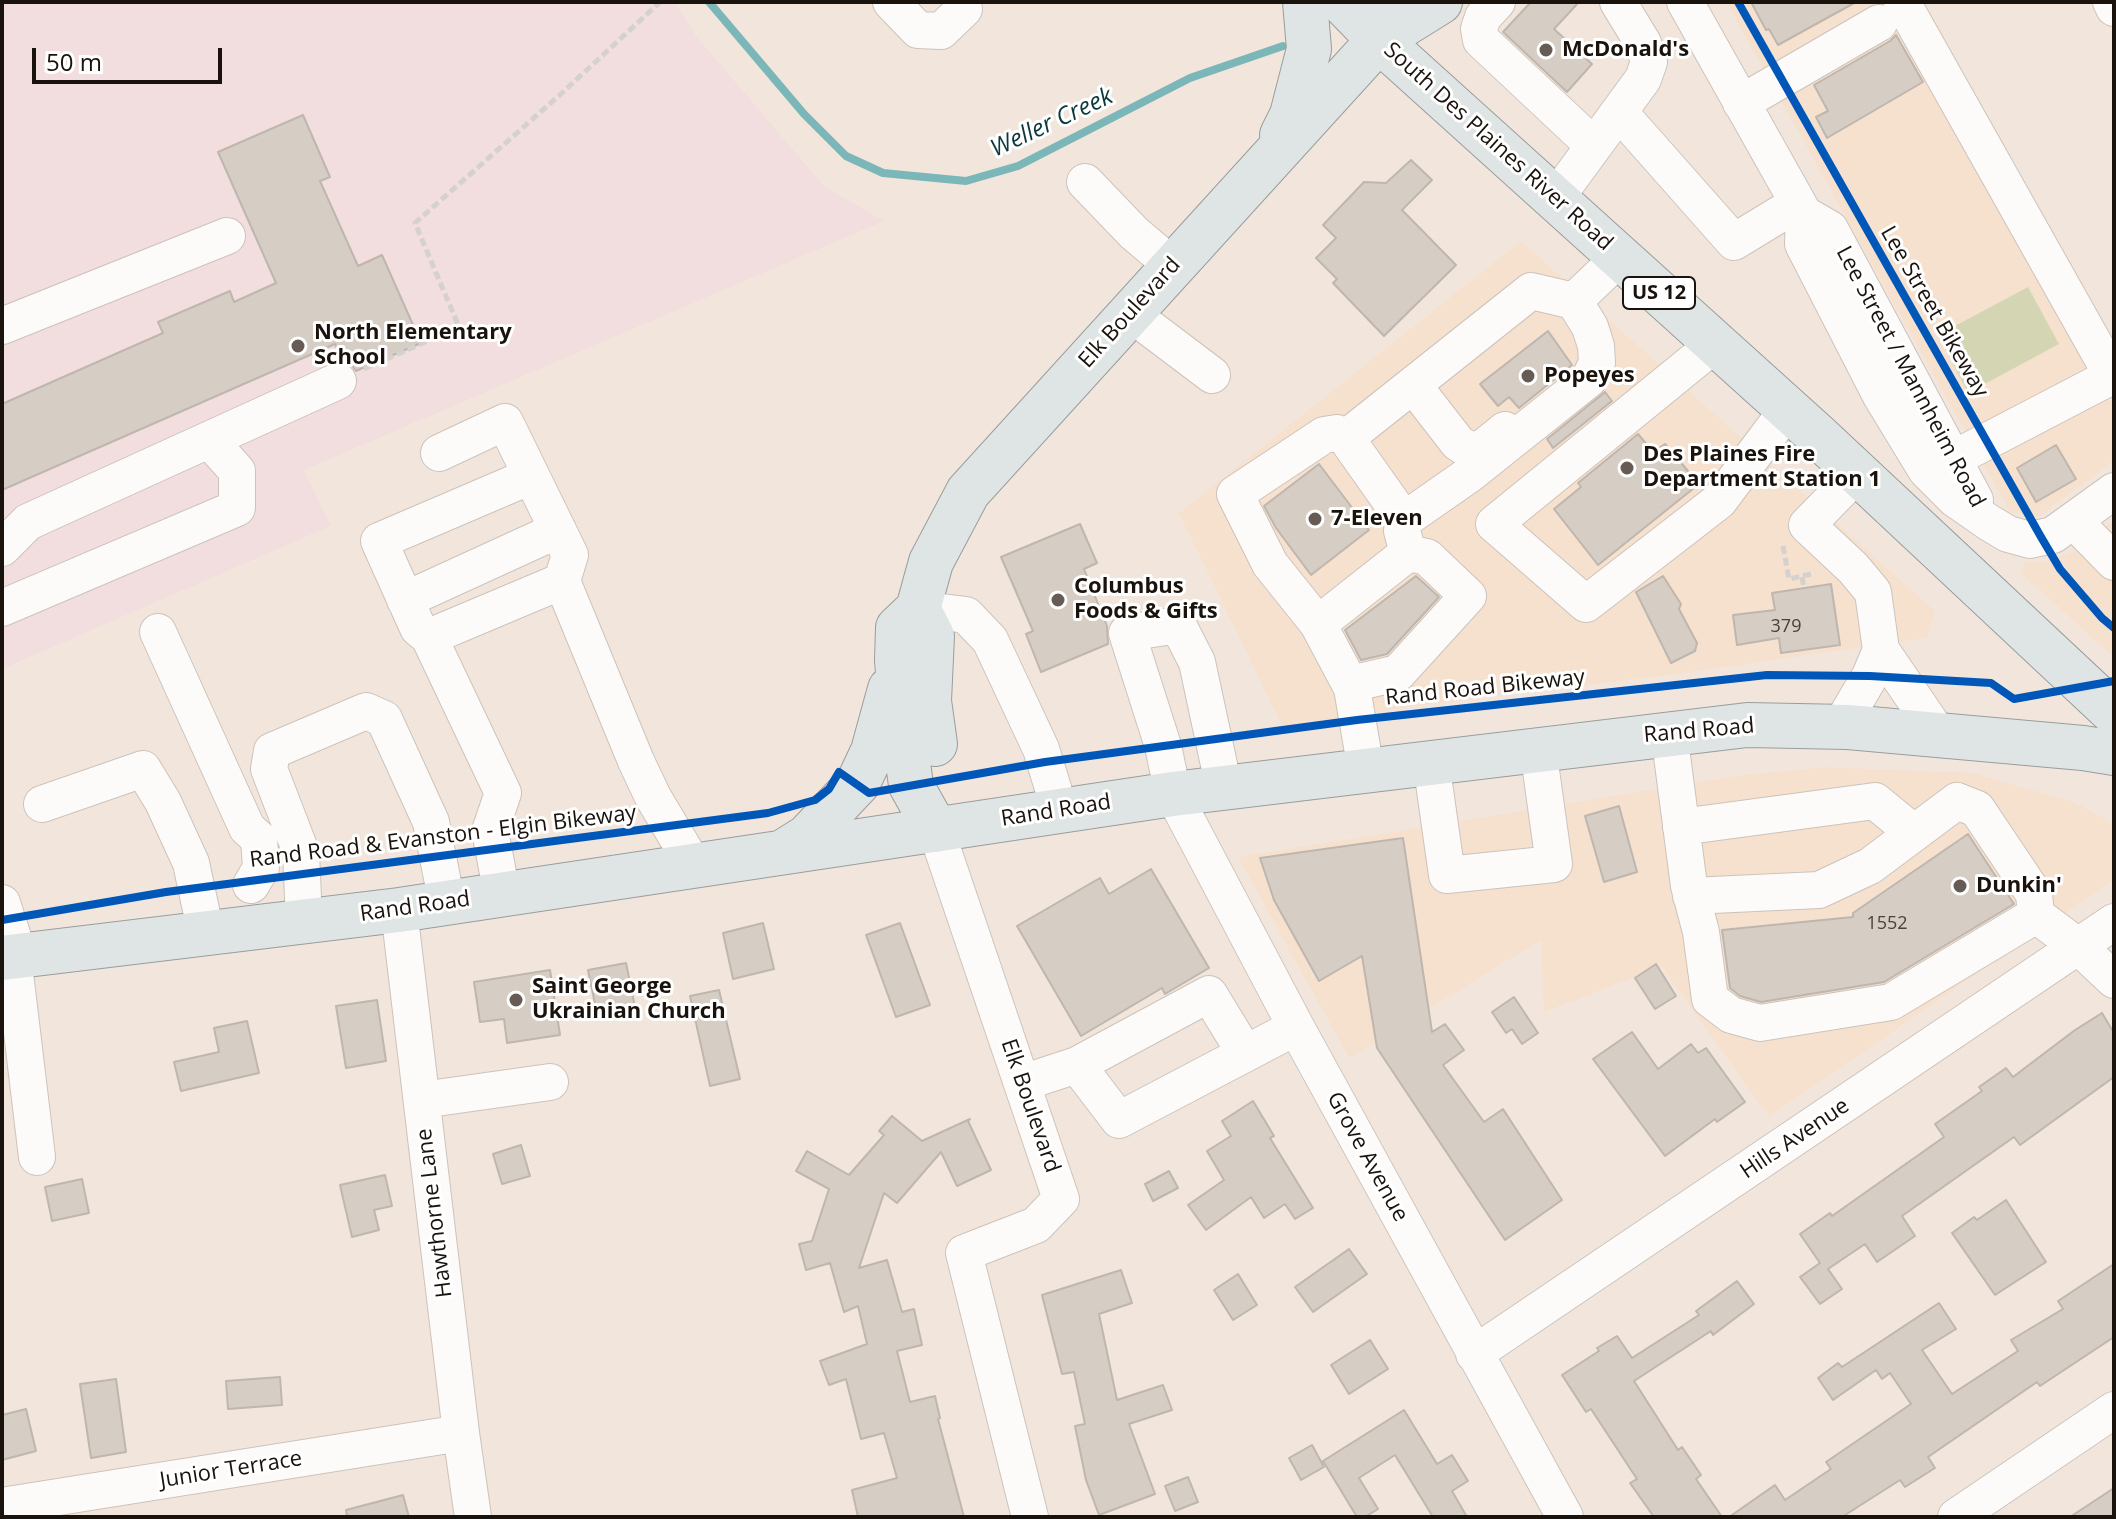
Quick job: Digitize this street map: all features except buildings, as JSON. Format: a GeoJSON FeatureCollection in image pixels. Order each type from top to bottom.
{"type":"FeatureCollection","features":[{"type":"Feature","properties":{"kind":"main road"},"geometry":{"type":"LineString","coordinates":[[1269,160],[1292,115],[1309,49],[1305,2]]}},
{"type":"Feature","properties":{"kind":"main road","name":"South Des Plaines River Road"},"geometry":{"type":"LineString","coordinates":[[1342,2],[1388,21],[1555,199],[1858,473],[2114,713]]}},
{"type":"Feature","properties":{"kind":"main road","name":"Elk Boulevard"},"geometry":{"type":"LineString","coordinates":[[936,830],[911,785],[897,660],[898,628],[918,609],[931,562],[968,492],[1269,160],[1388,21],[1435,8],[1440,2]]}},
{"type":"Feature","properties":{"kind":"main road","name":"Elk Boulevard"},"geometry":{"type":"LineString","coordinates":[[918,609],[932,636],[929,701],[940,779],[936,830]]}},
{"type":"Feature","properties":{"kind":"main road"},"geometry":{"type":"LineString","coordinates":[[783,852],[807,837],[858,783],[873,751],[897,660]]}},
{"type":"Feature","properties":{"kind":"main road","name":"Rand Road"},"geometry":{"type":"LineString","coordinates":[[11,957],[399,910],[1173,794],[1747,725],[1840,727],[2114,753]]}},
{"type":"Feature","properties":{"kind":"street"},"geometry":{"type":"LineString","coordinates":[[891,2],[918,30],[941,31],[964,9]]}},
{"type":"Feature","properties":{"kind":"street"},"geometry":{"type":"LineString","coordinates":[[1497,2],[1483,17],[1479,29],[1481,40],[1594,146]]}},
{"type":"Feature","properties":{"kind":"street"},"geometry":{"type":"LineString","coordinates":[[1555,199],[1643,79],[1649,62],[1643,43],[1618,2]]}},
{"type":"Feature","properties":{"kind":"street","name":"Lee Street / Mannheim Road"},"geometry":{"type":"LineString","coordinates":[[1685,2],[1801,208],[1830,229],[1951,460],[1988,522]]}},
{"type":"Feature","properties":{"kind":"street"},"geometry":{"type":"LineString","coordinates":[[2111,2],[2114,8]]}},
{"type":"Feature","properties":{"kind":"street"},"geometry":{"type":"LineString","coordinates":[[1741,103],[1891,12],[2113,377],[1951,460]]}},
{"type":"Feature","properties":{"kind":"street"},"geometry":{"type":"LineString","coordinates":[[1619,112],[1734,242],[1801,208]]}},
{"type":"Feature","properties":{"kind":"street"},"geometry":{"type":"LineString","coordinates":[[1085,182],[1134,233],[1173,266]]}},
{"type":"Feature","properties":{"kind":"street","name":"Lee Street / Mannheim Road"},"geometry":{"type":"LineString","coordinates":[[1801,208],[1803,244],[1907,442],[1926,470],[1955,499],[1988,522]]}},
{"type":"Feature","properties":{"kind":"street"},"geometry":{"type":"LineString","coordinates":[[2,326],[227,236]]}},
{"type":"Feature","properties":{"kind":"street"},"geometry":{"type":"LineString","coordinates":[[1574,301],[1620,257]]}},
{"type":"Feature","properties":{"kind":"street"},"geometry":{"type":"LineString","coordinates":[[1318,624],[1470,474],[1589,379],[1597,363],[1590,327],[1574,301],[1531,291],[1346,438]]}},
{"type":"Feature","properties":{"kind":"street"},"geometry":{"type":"LineString","coordinates":[[1130,313],[1212,375]]}},
{"type":"Feature","properties":{"kind":"street"},"geometry":{"type":"LineString","coordinates":[[1715,344],[1494,524],[1586,604],[1719,501],[1788,409]]}},
{"type":"Feature","properties":{"kind":"street"},"geometry":{"type":"LineString","coordinates":[[1405,391],[1458,443],[1479,451],[1597,357]]}},
{"type":"Feature","properties":{"kind":"street"},"geometry":{"type":"LineString","coordinates":[[2,548],[28,522],[338,381]]}},
{"type":"Feature","properties":{"kind":"street"},"geometry":{"type":"LineString","coordinates":[[1405,391],[1459,474],[1470,474]]}},
{"type":"Feature","properties":{"kind":"street"},"geometry":{"type":"LineString","coordinates":[[439,453],[505,422],[570,555],[562,581],[636,761],[653,797],[694,866]]}},
{"type":"Feature","properties":{"kind":"street"},"geometry":{"type":"LineString","coordinates":[[1350,684],[1398,673],[1468,596],[1406,536],[1346,438],[1337,433],[1324,435],[1235,494],[1270,564],[1318,624],[1350,684],[1366,770]]}},
{"type":"Feature","properties":{"kind":"street"},"geometry":{"type":"LineString","coordinates":[[2,608],[237,508],[237,471],[210,441]]}},
{"type":"Feature","properties":{"kind":"street"},"geometry":{"type":"LineString","coordinates":[[1858,473],[1807,525],[1853,568],[1873,592],[1881,650],[1939,735]]}},
{"type":"Feature","properties":{"kind":"street"},"geometry":{"type":"LineString","coordinates":[[502,894],[490,831],[503,793],[429,637],[418,628],[379,541],[531,476]]}},
{"type":"Feature","properties":{"kind":"street"},"geometry":{"type":"LineString","coordinates":[[1988,522],[2008,534],[2030,540],[2053,535],[2114,491]]}},
{"type":"Feature","properties":{"kind":"street"},"geometry":{"type":"LineString","coordinates":[[2074,521],[2114,562]]}},
{"type":"Feature","properties":{"kind":"street"},"geometry":{"type":"LineString","coordinates":[[405,600],[558,530]]}},
{"type":"Feature","properties":{"kind":"street"},"geometry":{"type":"LineString","coordinates":[[429,637],[562,581]]}},
{"type":"Feature","properties":{"kind":"street"},"geometry":{"type":"LineString","coordinates":[[918,609],[966,615],[990,640],[1041,749],[1060,811]]}},
{"type":"Feature","properties":{"kind":"street","name":"Grove Avenue"},"geometry":{"type":"LineString","coordinates":[[1224,788],[1197,662],[1178,625],[1127,633],[1163,746],[1173,794],[1296,1027],[1565,1517]]}},
{"type":"Feature","properties":{"kind":"street"},"geometry":{"type":"LineString","coordinates":[[158,632],[247,828],[240,842],[242,872],[251,885],[252,928]]}},
{"type":"Feature","properties":{"kind":"street"},"geometry":{"type":"LineString","coordinates":[[1840,727],[1870,676],[1881,650]]}},
{"type":"Feature","properties":{"kind":"street"},"geometry":{"type":"LineString","coordinates":[[304,921],[301,852],[269,769],[272,751],[366,711],[384,719],[431,822],[447,903]]}},
{"type":"Feature","properties":{"kind":"street"},"geometry":{"type":"LineString","coordinates":[[1669,733],[1691,896],[1701,932],[1710,999],[1731,1015],[1760,1023],[1891,1002],[2036,915]]}},
{"type":"Feature","properties":{"kind":"street"},"geometry":{"type":"LineString","coordinates":[[1431,762],[1447,875],[1554,864],[1538,749]]}},
{"type":"Feature","properties":{"kind":"street"},"geometry":{"type":"LineString","coordinates":[[42,804],[143,769],[163,802],[191,863],[206,933]]}},
{"type":"Feature","properties":{"kind":"street"},"geometry":{"type":"LineString","coordinates":[[1681,827],[1875,801],[1914,833]]}},
{"type":"Feature","properties":{"kind":"street"},"geometry":{"type":"LineString","coordinates":[[1691,896],[1819,890],[1870,866],[1957,801],[1977,809],[2034,894],[2036,915],[2101,961]]}},
{"type":"Feature","properties":{"kind":"street","name":"Elk Boulevard"},"geometry":{"type":"LineString","coordinates":[[936,830],[1061,1199],[1036,1225],[964,1253],[1030,1517]]}},
{"type":"Feature","properties":{"kind":"street"},"geometry":{"type":"LineString","coordinates":[[2,903],[40,1156]]}},
{"type":"Feature","properties":{"kind":"street","name":"Hawthorne Lane"},"geometry":{"type":"LineString","coordinates":[[399,910],[473,1517]]}},
{"type":"Feature","properties":{"kind":"street","name":"Hills Avenue"},"geometry":{"type":"LineString","coordinates":[[1474,1354],[2101,961],[2114,922]]}},
{"type":"Feature","properties":{"kind":"street"},"geometry":{"type":"LineString","coordinates":[[1022,1083],[1077,1065],[1209,994],[1245,1053]]}},
{"type":"Feature","properties":{"kind":"street"},"geometry":{"type":"LineString","coordinates":[[1077,1065],[1119,1120],[1296,1027]]}},
{"type":"Feature","properties":{"kind":"street"},"geometry":{"type":"LineString","coordinates":[[422,1100],[550,1082]]}},
{"type":"Feature","properties":{"kind":"street"},"geometry":{"type":"LineString","coordinates":[[1956,1517],[2114,1410]]}},
{"type":"Feature","properties":{"kind":"street","name":"Junior Terrace"},"geometry":{"type":"LineString","coordinates":[[2,1506],[461,1433]]}},
{"type":"Feature","properties":{"kind":"path"},"geometry":{"type":"LineString","coordinates":[[338,381],[459,327],[415,223],[660,2]]}},
{"type":"Feature","properties":{"kind":"path"},"geometry":{"type":"LineString","coordinates":[[1802,577],[1804,588]]}},
{"type":"Feature","properties":{"kind":"shaded area","name":"North Elementary School"},"geometry":{"type":"Polygon","coordinates":[[[2,2],[675,2],[696,36],[825,187],[884,221],[304,470],[331,526],[2,669],[2,2]]]}},
{"type":"Feature","properties":{"kind":"shaded area"},"geometry":{"type":"Polygon","coordinates":[[[1726,2],[1913,2],[2114,397],[2114,461],[2038,517],[2010,512],[1726,2]]]}},
{"type":"Feature","properties":{"kind":"shaded area"},"geometry":{"type":"Polygon","coordinates":[[[1521,241],[1935,611],[1927,638],[1684,673],[1400,708],[1283,728],[1179,513],[1521,241]]]}},
{"type":"Feature","properties":{"kind":"shaded area"},"geometry":{"type":"Polygon","coordinates":[[[2114,520],[2114,658],[2022,574],[2025,561],[2041,562],[2069,554],[2114,520]]]}},
{"type":"Feature","properties":{"kind":"shaded area"},"geometry":{"type":"Polygon","coordinates":[[[1824,767],[1973,773],[2074,802],[2114,824],[2114,879],[1769,1117],[1662,967],[1544,1012],[1541,940],[1349,1058],[1238,857],[1743,775],[1824,767]]]}},
{"type":"Feature","properties":{"kind":"green space"},"geometry":{"type":"Polygon","coordinates":[[[2028,287],[2059,344],[1968,393],[1938,335],[2028,287]]]}},
{"type":"Feature","properties":{"kind":"waterway","name":"Weller Creek"},"geometry":{"type":"LineString","coordinates":[[709,2],[804,114],[846,156],[883,173],[966,181],[1018,166],[1190,78],[1283,46]]}},
{"type":"Feature","properties":{"kind":"cycle path","name":"Lee Street Bikeway"},"geometry":{"type":"LineString","coordinates":[[1738,2],[2060,569],[2114,628]]}},
{"type":"Feature","properties":{"kind":"cycle path","name":"Rand Road Bikeway"},"geometry":{"type":"LineString","coordinates":[[2,920],[166,892],[768,813],[815,800],[829,789],[839,772],[869,793],[1045,762],[1357,720],[1767,675],[1870,676],[1991,683],[2014,699],[2114,681]]}},
{"type":"Feature","properties":{"kind":"place","name":"McDonald's"},"geometry":{"type":"Point","coordinates":[1546,50]}},
{"type":"Feature","properties":{"kind":"place","name":"North Elementary School"},"geometry":{"type":"Point","coordinates":[298,346]}},
{"type":"Feature","properties":{"kind":"place","name":"Popeyes"},"geometry":{"type":"Point","coordinates":[1528,376]}},
{"type":"Feature","properties":{"kind":"place","name":"Des Plaines Fire Department Station 1"},"geometry":{"type":"Point","coordinates":[1627,468]}},
{"type":"Feature","properties":{"kind":"place","name":"7-Eleven"},"geometry":{"type":"Point","coordinates":[1315,519]}},
{"type":"Feature","properties":{"kind":"place","name":"Columbus Foods & Gifts"},"geometry":{"type":"Point","coordinates":[1058,600]}},
{"type":"Feature","properties":{"kind":"place","name":"Dunkin'"},"geometry":{"type":"Point","coordinates":[1960,886]}},
{"type":"Feature","properties":{"kind":"place","name":"Saint George Ukrainian Church"},"geometry":{"type":"Point","coordinates":[516,1000]}}]}
